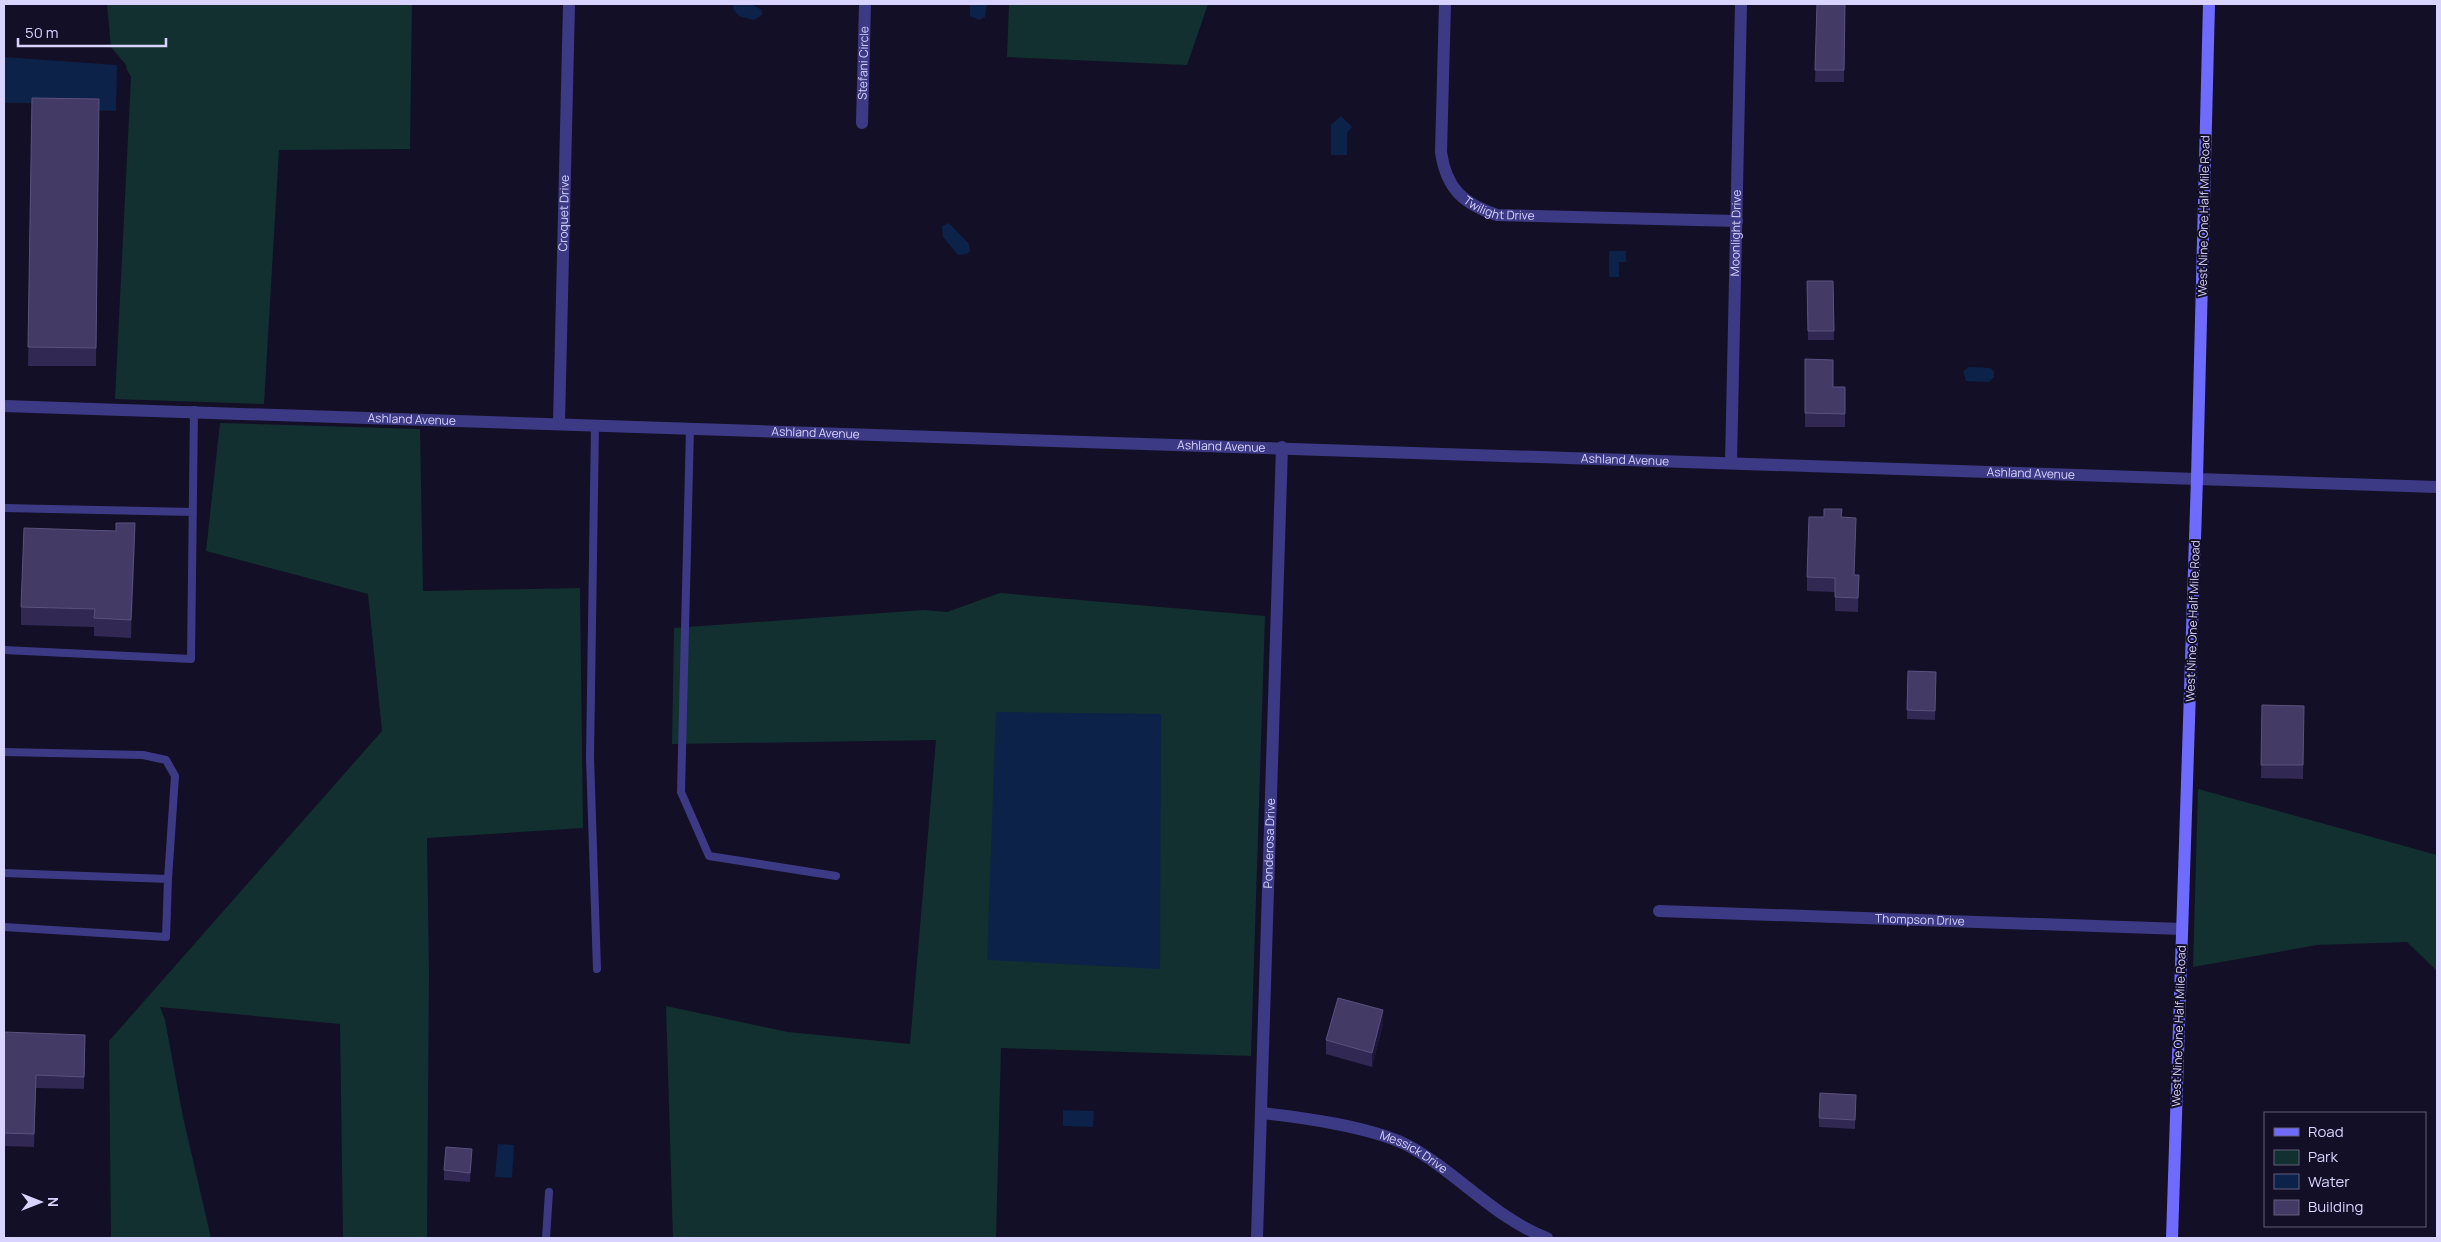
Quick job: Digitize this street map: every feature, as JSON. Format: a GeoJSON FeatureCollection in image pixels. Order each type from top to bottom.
{"type":"FeatureCollection","features":[{"type":"Feature","properties":{"kind":"street","name":"Croquet Drive"},"geometry":{"type":"LineString","coordinates":[[559,424],[569,4]]}},
{"type":"Feature","properties":{"kind":"street","name":"Stefani Circle"},"geometry":{"type":"LineString","coordinates":[[862,123],[865,4]]}},
{"type":"Feature","properties":{"kind":"street","name":"Twilight Drive"},"geometry":{"type":"LineString","coordinates":[[1445,4],[1441,152],[1443,167],[1450,183],[1462,198],[1478,209],[1497,215],[1737,220]]}},
{"type":"Feature","properties":{"kind":"street","name":"Moonlight Drive"},"geometry":{"type":"LineString","coordinates":[[1731,463],[1742,4]]}},
{"type":"Feature","properties":{"kind":"street","name":"West Nine One Half Mile Road"},"geometry":{"type":"LineString","coordinates":[[2172,1238],[2197,478],[2209,4]]}},
{"type":"Feature","properties":{"kind":"street","name":"Ashland Avenue"},"geometry":{"type":"LineString","coordinates":[[4,406],[194,410],[2437,487]]}},
{"type":"Feature","properties":{"kind":"street","name":"Ponderosa Drive"},"geometry":{"type":"LineString","coordinates":[[1257,1238],[1282,447]]}},
{"type":"Feature","properties":{"kind":"street","name":"Thompson Drive"},"geometry":{"type":"LineString","coordinates":[[1659,911],[2182,929]]}},
{"type":"Feature","properties":{"kind":"street","name":"Messick Drive"},"geometry":{"type":"LineString","coordinates":[[1261,1113],[1294,1116],[1383,1135],[1406,1145],[1509,1217],[1547,1238]]}},
{"type":"Feature","properties":{"kind":"lane"},"geometry":{"type":"LineString","coordinates":[[4,650],[191,658],[194,410]]}},
{"type":"Feature","properties":{"kind":"lane"},"geometry":{"type":"LineString","coordinates":[[595,425],[590,758],[597,969]]}},
{"type":"Feature","properties":{"kind":"lane"},"geometry":{"type":"LineString","coordinates":[[690,428],[681,792],[709,856],[836,876]]}},
{"type":"Feature","properties":{"kind":"lane"},"geometry":{"type":"LineString","coordinates":[[4,508],[193,512]]}},
{"type":"Feature","properties":{"kind":"lane"},"geometry":{"type":"LineString","coordinates":[[4,752],[143,755],[166,760],[175,776],[166,937],[4,927]]}},
{"type":"Feature","properties":{"kind":"lane"},"geometry":{"type":"LineString","coordinates":[[4,873],[168,879]]}},
{"type":"Feature","properties":{"kind":"lane"},"geometry":{"type":"LineString","coordinates":[[546,1238],[550,1192]]}},
{"type":"Feature","properties":{"kind":"green space"},"geometry":{"type":"Polygon","coordinates":[[[107,4],[412,4],[410,149],[279,150],[264,404],[115,399],[131,77],[126,65],[111,47],[107,4]]]}},
{"type":"Feature","properties":{"kind":"green space"},"geometry":{"type":"Polygon","coordinates":[[[1009,4],[1208,4],[1187,65],[1007,57],[1009,4]]]}},
{"type":"Feature","properties":{"kind":"green space"},"geometry":{"type":"Polygon","coordinates":[[[220,423],[420,429],[423,591],[580,588],[583,828],[427,838],[429,972],[427,1238],[343,1238],[340,1024],[160,1007],[165,1020],[183,1117],[211,1238],[111,1238],[109,1041],[382,731],[368,594],[206,551],[220,423]]]}},
{"type":"Feature","properties":{"kind":"green space"},"geometry":{"type":"Polygon","coordinates":[[[1000,593],[1265,616],[1251,1056],[1001,1048],[996,1238],[673,1238],[666,1006],[788,1032],[910,1044],[936,740],[672,744],[674,628],[924,610],[947,612],[1000,593]]]}},
{"type":"Feature","properties":{"kind":"green space"},"geometry":{"type":"Polygon","coordinates":[[[2198,789],[2437,855],[2437,971],[2407,942],[2317,945],[2193,967],[2198,789]]]}},
{"type":"Feature","properties":{"kind":"water"},"geometry":{"type":"Polygon","coordinates":[[[734,4],[751,4],[762,10],[762,15],[754,20],[739,16],[733,9],[734,4]]]}},
{"type":"Feature","properties":{"kind":"water"},"geometry":{"type":"Polygon","coordinates":[[[970,4],[987,4],[985,17],[979,20],[970,16],[970,4]]]}},
{"type":"Feature","properties":{"kind":"water"},"geometry":{"type":"Polygon","coordinates":[[[4,57],[117,65],[116,111],[45,109],[31,103],[4,103],[4,57]]]}},
{"type":"Feature","properties":{"kind":"water"},"geometry":{"type":"Polygon","coordinates":[[[1341,116],[1352,127],[1347,133],[1347,155],[1331,155],[1331,125],[1341,116]]]}},
{"type":"Feature","properties":{"kind":"water"},"geometry":{"type":"Polygon","coordinates":[[[949,223],[969,244],[970,251],[967,254],[958,255],[943,237],[942,226],[949,223]]]}},
{"type":"Feature","properties":{"kind":"water"},"geometry":{"type":"Polygon","coordinates":[[[1609,251],[1626,251],[1626,262],[1619,262],[1619,277],[1609,277],[1609,251]]]}},
{"type":"Feature","properties":{"kind":"water"},"geometry":{"type":"Polygon","coordinates":[[[1969,367],[1990,368],[1994,371],[1994,377],[1989,382],[1966,381],[1963,371],[1969,367]]]}},
{"type":"Feature","properties":{"kind":"water"},"geometry":{"type":"Polygon","coordinates":[[[996,712],[1161,714],[1160,969],[987,960],[996,712]]]}},
{"type":"Feature","properties":{"kind":"water"},"geometry":{"type":"Polygon","coordinates":[[[1063,1110],[1094,1111],[1093,1127],[1063,1126],[1063,1110]]]}},
{"type":"Feature","properties":{"kind":"water"},"geometry":{"type":"Polygon","coordinates":[[[498,1144],[514,1145],[512,1178],[495,1177],[498,1144]]]}},
{"type":"Feature","properties":{"kind":"building"},"geometry":{"type":"Polygon","coordinates":[[[1817,4],[1845,4],[1844,70],[1815,70],[1817,4]]]}},
{"type":"Feature","properties":{"kind":"building"},"geometry":{"type":"Polygon","coordinates":[[[32,98],[99,99],[96,348],[28,347],[32,98]]]}},
{"type":"Feature","properties":{"kind":"building"},"geometry":{"type":"Polygon","coordinates":[[[1807,281],[1833,281],[1834,331],[1808,331],[1807,281]]]}},
{"type":"Feature","properties":{"kind":"building"},"geometry":{"type":"Polygon","coordinates":[[[1805,359],[1833,360],[1833,387],[1845,387],[1845,414],[1805,413],[1805,359]]]}},
{"type":"Feature","properties":{"kind":"building"},"geometry":{"type":"Polygon","coordinates":[[[1824,509],[1842,509],[1841,517],[1856,518],[1854,575],[1859,575],[1858,598],[1835,597],[1835,578],[1807,577],[1809,517],[1824,517],[1824,509]]]}},
{"type":"Feature","properties":{"kind":"building"},"geometry":{"type":"Polygon","coordinates":[[[116,523],[135,523],[131,620],[94,618],[95,609],[21,607],[24,528],[116,531],[116,523]]]}},
{"type":"Feature","properties":{"kind":"building"},"geometry":{"type":"Polygon","coordinates":[[[1908,671],[1936,672],[1935,711],[1907,710],[1908,671]]]}},
{"type":"Feature","properties":{"kind":"building"},"geometry":{"type":"Polygon","coordinates":[[[2262,705],[2304,706],[2303,765],[2261,765],[2262,705]]]}},
{"type":"Feature","properties":{"kind":"building"},"geometry":{"type":"Polygon","coordinates":[[[1338,998],[1383,1010],[1372,1053],[1326,1040],[1338,998]]]}},
{"type":"Feature","properties":{"kind":"building"},"geometry":{"type":"Polygon","coordinates":[[[4,1032],[85,1035],[84,1077],[36,1075],[34,1134],[4,1133],[4,1032]]]}},
{"type":"Feature","properties":{"kind":"building"},"geometry":{"type":"Polygon","coordinates":[[[1820,1093],[1856,1095],[1855,1120],[1819,1118],[1820,1093]]]}},
{"type":"Feature","properties":{"kind":"building"},"geometry":{"type":"Polygon","coordinates":[[[446,1147],[472,1149],[470,1173],[444,1170],[446,1147]]]}}]}
